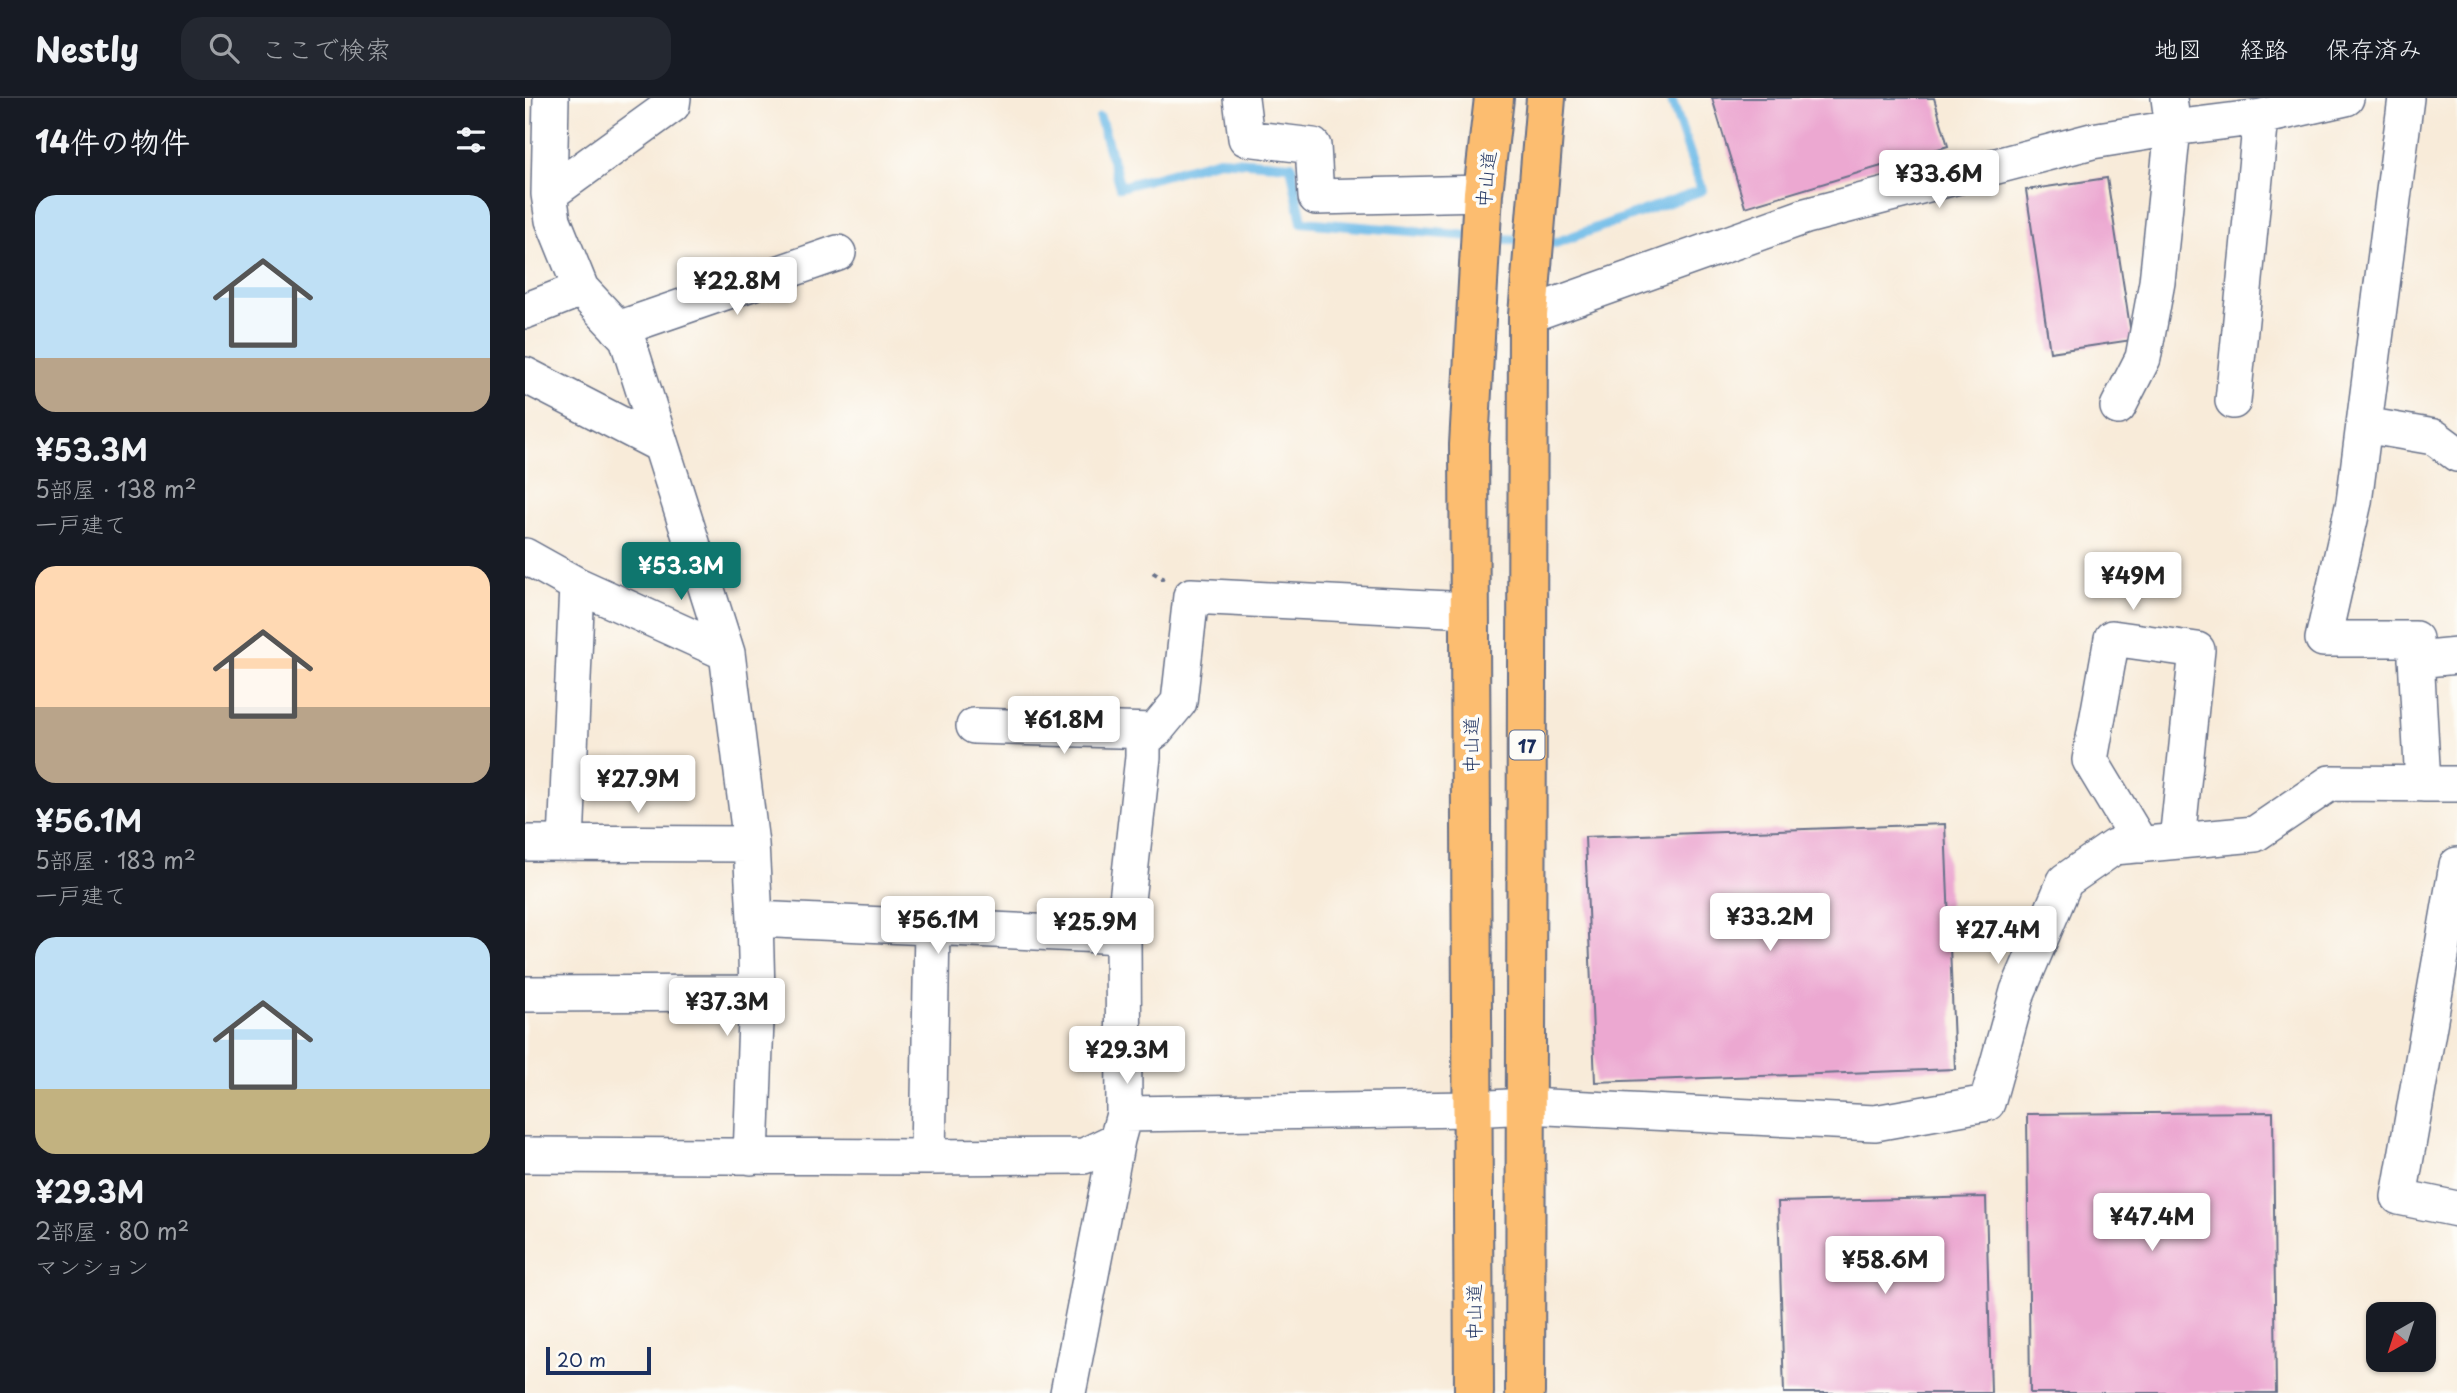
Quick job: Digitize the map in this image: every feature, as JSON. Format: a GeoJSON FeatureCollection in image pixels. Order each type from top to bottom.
{"type":"FeatureCollection","features":[{"type":"Feature","properties":{"kind":"highway","name":"中山道"},"geometry":{"type":"LineString","coordinates":[[1474,1393],[1469,444],[1483,193],[1494,98]]}},
{"type":"Feature","properties":{"kind":"highway","name":"17"},"geometry":{"type":"LineString","coordinates":[[1525,1393],[1528,315],[1546,98]]}},
{"type":"Feature","properties":{"kind":"street"},"geometry":{"type":"LineString","coordinates":[[551,98],[549,194],[554,220],[581,289],[627,338],[727,653],[751,844],[755,919],[757,993],[751,1157]]}},
{"type":"Feature","properties":{"kind":"street"},"geometry":{"type":"LineString","coordinates":[[549,194],[672,105],[673,98]]}},
{"type":"Feature","properties":{"kind":"street"},"geometry":{"type":"LineString","coordinates":[[1241,98],[1246,138],[1313,146],[1316,197],[1483,193]]}},
{"type":"Feature","properties":{"kind":"street"},"geometry":{"type":"LineString","coordinates":[[1528,315],[1806,216],[2092,141],[2171,113],[2261,117],[2346,98]]}},
{"type":"Feature","properties":{"kind":"street"},"geometry":{"type":"LineString","coordinates":[[525,1155],[1084,1156],[1121,1127],[1527,1105],[1875,1123],[1987,1103],[2018,991],[2065,881],[2114,847],[2255,834],[2329,783],[2440,784],[2416,660],[2415,639],[2323,639],[2354,502],[2406,98]]}},
{"type":"Feature","properties":{"kind":"street"},"geometry":{"type":"LineString","coordinates":[[2118,407],[2143,358],[2157,282],[2171,113]]}},
{"type":"Feature","properties":{"kind":"street"},"geometry":{"type":"LineString","coordinates":[[2233,401],[2261,117]]}},
{"type":"Feature","properties":{"kind":"street"},"geometry":{"type":"LineString","coordinates":[[618,329],[838,253]]}},
{"type":"Feature","properties":{"kind":"street"},"geometry":{"type":"LineString","coordinates":[[525,311],[581,289]]}},
{"type":"Feature","properties":{"kind":"street"},"geometry":{"type":"LineString","coordinates":[[525,375],[659,444]]}},
{"type":"Feature","properties":{"kind":"street"},"geometry":{"type":"LineString","coordinates":[[2364,425],[2434,437],[2457,454]]}},
{"type":"Feature","properties":{"kind":"street"},"geometry":{"type":"LineString","coordinates":[[525,556],[576,585],[727,653]]}},
{"type":"Feature","properties":{"kind":"street"},"geometry":{"type":"LineString","coordinates":[[566,843],[576,585]]}},
{"type":"Feature","properties":{"kind":"street"},"geometry":{"type":"LineString","coordinates":[[1068,1393],[1121,1127],[1123,936],[1143,740],[1156,731],[1179,702],[1191,596],[1469,610]]}},
{"type":"Feature","properties":{"kind":"street"},"geometry":{"type":"LineString","coordinates":[[2141,845],[2090,760],[2112,638],[2197,650],[2177,841]]}},
{"type":"Feature","properties":{"kind":"street"},"geometry":{"type":"LineString","coordinates":[[2416,660],[2457,656]]}},
{"type":"Feature","properties":{"kind":"street"},"geometry":{"type":"LineString","coordinates":[[974,726],[1156,731]]}},
{"type":"Feature","properties":{"kind":"street"},"geometry":{"type":"LineString","coordinates":[[525,843],[751,844]]}},
{"type":"Feature","properties":{"kind":"street"},"geometry":{"type":"LineString","coordinates":[[2457,865],[2399,1197],[2457,1209]]}},
{"type":"Feature","properties":{"kind":"street"},"geometry":{"type":"LineString","coordinates":[[755,919],[1123,936]]}},
{"type":"Feature","properties":{"kind":"street"},"geometry":{"type":"LineString","coordinates":[[928,1157],[932,928]]}},
{"type":"Feature","properties":{"kind":"street"},"geometry":{"type":"LineString","coordinates":[[525,994],[757,993]]}},
{"type":"Feature","properties":{"kind":"building"},"geometry":{"type":"Polygon","coordinates":[[[1712,98],[1934,98],[1948,146],[1745,207],[1712,98]]]}},
{"type":"Feature","properties":{"kind":"building"},"geometry":{"type":"Polygon","coordinates":[[[2107,178],[2132,340],[2050,352],[2026,190],[2107,178]]]}},
{"type":"Feature","properties":{"kind":"building"},"geometry":{"type":"Polygon","coordinates":[[[1945,824],[1955,1069],[1595,1082],[1585,837],[1945,824]]]}},
{"type":"Feature","properties":{"kind":"building"},"geometry":{"type":"Polygon","coordinates":[[[2273,1112],[2276,1393],[2030,1393],[2027,1114],[2273,1112]]]}},
{"type":"Feature","properties":{"kind":"building"},"geometry":{"type":"Polygon","coordinates":[[[1986,1197],[1991,1393],[1784,1393],[1778,1202],[1986,1197]]]}},
{"type":"Feature","properties":{"kind":"waterway"},"geometry":{"type":"LineString","coordinates":[[1100,118],[1120,187],[1219,160],[1291,165],[1302,222],[1555,243],[1702,190],[1671,98]]}}]}
